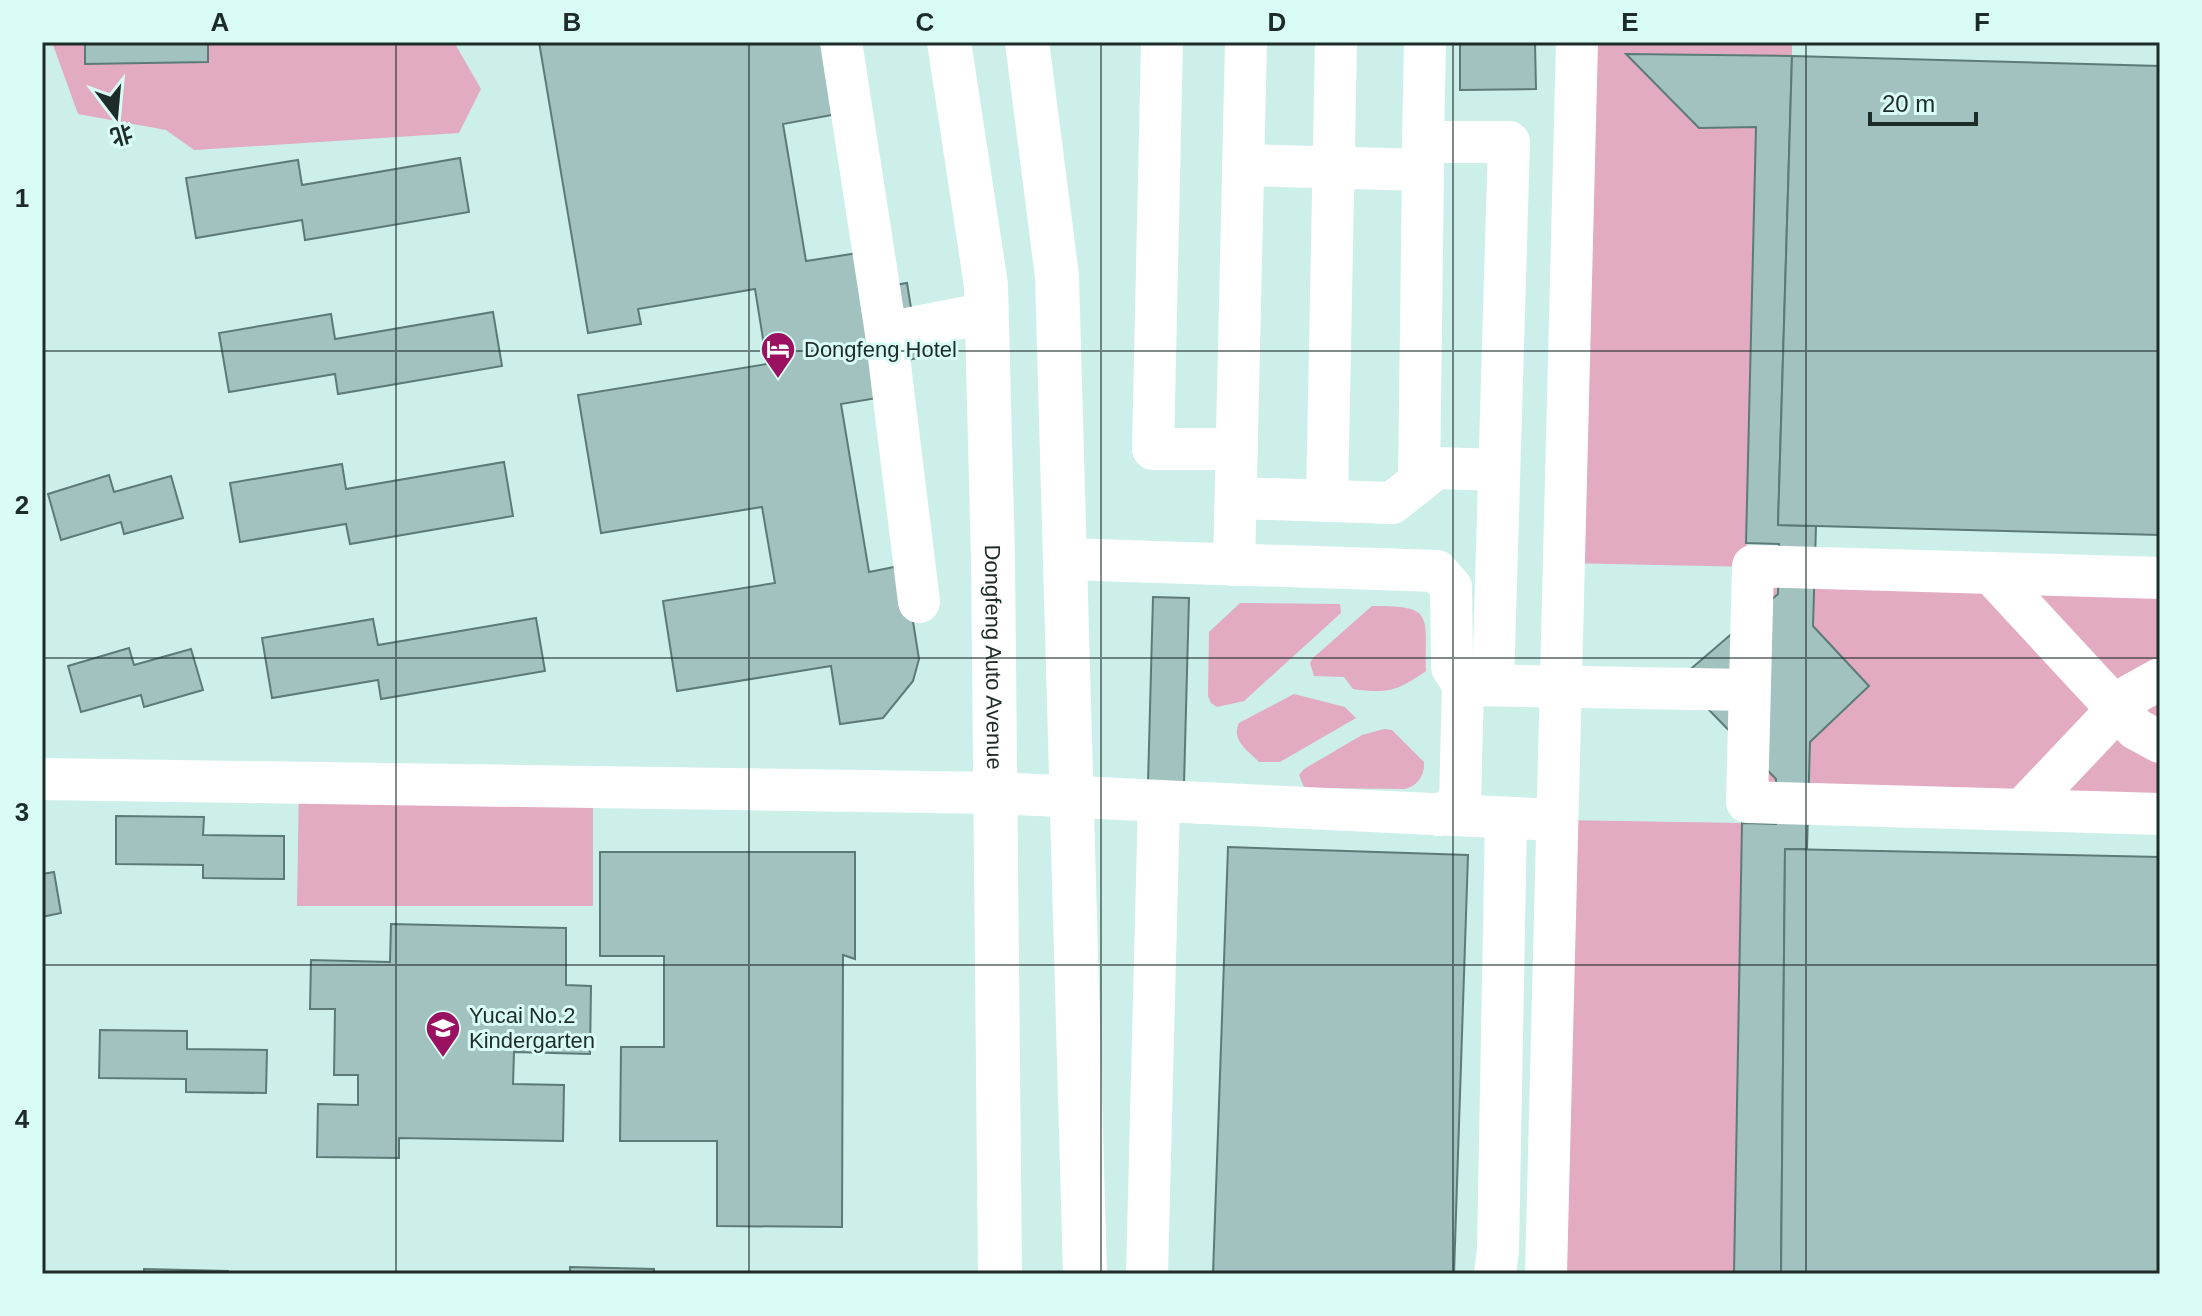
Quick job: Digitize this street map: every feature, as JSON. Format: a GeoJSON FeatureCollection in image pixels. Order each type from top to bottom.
{"type":"FeatureCollection","features":[{"type":"Feature","properties":{"kind":"main road","name":"Dongfeng Auto Avenue"},"geometry":{"type":"LineString","coordinates":[[949,42],[986,285],[1000,1274]]}},
{"type":"Feature","properties":{"kind":"main road"},"geometry":{"type":"LineString","coordinates":[[1027,42],[1057,276],[1085,1274]]}},
{"type":"Feature","properties":{"kind":"street"},"geometry":{"type":"LineString","coordinates":[[841,42],[886,333],[919,602]]}},
{"type":"Feature","properties":{"kind":"street"},"geometry":{"type":"LineString","coordinates":[[1162,42],[1153,449],[1237,449]]}},
{"type":"Feature","properties":{"kind":"street"},"geometry":{"type":"LineString","coordinates":[[1234,565],[1246,42]]}},
{"type":"Feature","properties":{"kind":"street"},"geometry":{"type":"LineString","coordinates":[[1327,501],[1336,42]]}},
{"type":"Feature","properties":{"kind":"street"},"geometry":{"type":"LineString","coordinates":[[1419,482],[1425,42]]}},
{"type":"Feature","properties":{"kind":"street"},"geometry":{"type":"LineString","coordinates":[[1546,1274],[1577,42]]}},
{"type":"Feature","properties":{"kind":"street"},"geometry":{"type":"LineString","coordinates":[[1243,165],[1332,168],[1509,142],[1499,470],[1478,685],[1460,804],[1439,815]]}},
{"type":"Feature","properties":{"kind":"street"},"geometry":{"type":"LineString","coordinates":[[886,333],[987,313]]}},
{"type":"Feature","properties":{"kind":"street"},"geometry":{"type":"LineString","coordinates":[[1236,498],[1392,503],[1436,468],[1499,470]]}},
{"type":"Feature","properties":{"kind":"street"},"geometry":{"type":"LineString","coordinates":[[1066,559],[1437,571],[1451,587],[1452,667],[1478,685],[1749,690]]}},
{"type":"Feature","properties":{"kind":"street"},"geometry":{"type":"LineString","coordinates":[[2160,578],[1753,566],[1747,802],[2160,814]]}},
{"type":"Feature","properties":{"kind":"street"},"geometry":{"type":"LineString","coordinates":[[1991,573],[2136,729],[2160,742]]}},
{"type":"Feature","properties":{"kind":"street"},"geometry":{"type":"LineString","coordinates":[[2022,810],[2131,695],[2160,679]]}},
{"type":"Feature","properties":{"kind":"street"},"geometry":{"type":"LineString","coordinates":[[42,779],[995,793],[1557,820]]}},
{"type":"Feature","properties":{"kind":"street"},"geometry":{"type":"LineString","coordinates":[[1147,1274],[1159,802]]}},
{"type":"Feature","properties":{"kind":"street"},"geometry":{"type":"LineString","coordinates":[[1495,1274],[1498,1250],[1506,818]]}},
{"type":"Feature","properties":{"kind":"shaded area"},"geometry":{"type":"Polygon","coordinates":[[[52,42],[454,42],[481,89],[459,133],[194,150],[166,130],[78,114],[52,42]]]}},
{"type":"Feature","properties":{"kind":"shaded area"},"geometry":{"type":"Polygon","coordinates":[[[1577,42],[1792,42],[1792,56],[1627,54],[1699,128],[1756,127],[1746,543],[1753,566],[2160,578],[2160,814],[1747,802],[1753,567],[1564,563],[1577,42]]]}},
{"type":"Feature","properties":{"kind":"shaded area"},"geometry":{"type":"Polygon","coordinates":[[[1240,603],[1340,604],[1341,613],[1244,701],[1217,707],[1208,696],[1209,632],[1240,603]]]}},
{"type":"Feature","properties":{"kind":"shaded area"},"geometry":{"type":"Polygon","coordinates":[[[1372,606],[1407,608],[1422,617],[1426,637],[1426,671],[1399,687],[1384,691],[1353,689],[1344,677],[1314,676],[1310,663],[1313,658],[1372,606]]]}},
{"type":"Feature","properties":{"kind":"shaded area"},"geometry":{"type":"Polygon","coordinates":[[[1294,694],[1345,707],[1356,718],[1280,762],[1259,762],[1239,740],[1239,723],[1294,694]]]}},
{"type":"Feature","properties":{"kind":"shaded area"},"geometry":{"type":"Polygon","coordinates":[[[1392,730],[1424,762],[1422,776],[1413,785],[1405,789],[1304,787],[1299,775],[1304,769],[1362,735],[1392,730]]]}},
{"type":"Feature","properties":{"kind":"shaded area"},"geometry":{"type":"Polygon","coordinates":[[[299,783],[593,787],[593,906],[297,906],[299,783]]]}},
{"type":"Feature","properties":{"kind":"shaded area"},"geometry":{"type":"Polygon","coordinates":[[[1557,820],[1742,823],[1734,1274],[1546,1274],[1557,820]]]}},
{"type":"Feature","properties":{"kind":"building"},"geometry":{"type":"Polygon","coordinates":[[[85,42],[208,42],[208,62],[85,64],[85,42]]]}},
{"type":"Feature","properties":{"kind":"building","name":"Dongfeng Hotel"},"geometry":{"type":"Polygon","coordinates":[[[539,42],[837,42],[848,112],[783,124],[806,261],[858,253],[864,290],[907,283],[919,358],[883,364],[889,396],[841,404],[869,572],[904,565],[919,659],[913,681],[883,718],[840,724],[831,666],[677,691],[663,601],[775,583],[762,507],[601,533],[578,395],[767,364],[755,289],[638,309],[641,324],[588,333],[539,42]]]}},
{"type":"Feature","properties":{"kind":"building"},"geometry":{"type":"Polygon","coordinates":[[[1460,42],[1535,42],[1536,89],[1460,90],[1460,42]]]}},
{"type":"Feature","properties":{"kind":"building"},"geometry":{"type":"Polygon","coordinates":[[[1626,54],[1792,56],[1778,525],[1816,526],[1813,626],[1869,686],[1810,742],[1807,849],[1785,849],[1781,1274],[1734,1274],[1742,823],[1776,824],[1776,779],[1679,679],[1778,594],[1779,544],[1746,543],[1756,127],[1699,128],[1626,54]]]}},
{"type":"Feature","properties":{"kind":"building"},"geometry":{"type":"Polygon","coordinates":[[[1792,56],[2160,66],[2160,535],[1778,525],[1792,56]]]}},
{"type":"Feature","properties":{"kind":"building"},"geometry":{"type":"Polygon","coordinates":[[[460,158],[469,212],[305,240],[302,220],[196,238],[186,178],[298,160],[302,185],[460,158]]]}},
{"type":"Feature","properties":{"kind":"building"},"geometry":{"type":"Polygon","coordinates":[[[493,312],[502,366],[338,394],[335,374],[229,392],[219,333],[331,314],[335,339],[493,312]]]}},
{"type":"Feature","properties":{"kind":"building"},"geometry":{"type":"Polygon","coordinates":[[[504,462],[513,516],[350,544],[346,524],[240,542],[230,483],[342,464],[346,489],[504,462]]]}},
{"type":"Feature","properties":{"kind":"building"},"geometry":{"type":"Polygon","coordinates":[[[109,475],[114,492],[171,476],[183,518],[124,534],[121,522],[61,540],[48,494],[109,475]]]}},
{"type":"Feature","properties":{"kind":"building"},"geometry":{"type":"Polygon","coordinates":[[[1153,597],[1189,598],[1184,784],[1148,783],[1153,597]]]}},
{"type":"Feature","properties":{"kind":"building"},"geometry":{"type":"Polygon","coordinates":[[[536,618],[545,671],[381,699],[378,680],[272,698],[262,638],[373,619],[378,645],[536,618]]]}},
{"type":"Feature","properties":{"kind":"building"},"geometry":{"type":"Polygon","coordinates":[[[129,648],[134,665],[191,649],[203,690],[144,707],[141,695],[81,712],[68,666],[129,648]]]}},
{"type":"Feature","properties":{"kind":"building"},"geometry":{"type":"Polygon","coordinates":[[[116,816],[204,817],[203,835],[284,836],[284,879],[203,878],[203,865],[116,864],[116,816]]]}},
{"type":"Feature","properties":{"kind":"building"},"geometry":{"type":"Polygon","coordinates":[[[1228,847],[1468,855],[1454,1274],[1213,1274],[1228,847]]]}},
{"type":"Feature","properties":{"kind":"building"},"geometry":{"type":"Polygon","coordinates":[[[1785,849],[2160,857],[2160,1274],[1781,1274],[1785,849]]]}},
{"type":"Feature","properties":{"kind":"building"},"geometry":{"type":"Polygon","coordinates":[[[600,852],[855,852],[855,959],[843,955],[842,1227],[717,1226],[717,1141],[620,1141],[621,1047],[664,1047],[664,956],[600,956],[600,852]]]}},
{"type":"Feature","properties":{"kind":"building"},"geometry":{"type":"Polygon","coordinates":[[[54,872],[61,913],[42,917],[42,874],[54,872]]]}},
{"type":"Feature","properties":{"kind":"building"},"geometry":{"type":"Polygon","coordinates":[[[391,924],[566,928],[566,985],[591,986],[590,1054],[514,1052],[513,1084],[564,1085],[563,1141],[399,1138],[399,1158],[317,1157],[318,1104],[358,1105],[358,1075],[334,1075],[335,1009],[310,1009],[311,960],[390,962],[391,924]]]}},
{"type":"Feature","properties":{"kind":"building"},"geometry":{"type":"Polygon","coordinates":[[[100,1030],[187,1031],[187,1049],[267,1050],[266,1093],[186,1092],[186,1079],[99,1078],[100,1030]]]}},
{"type":"Feature","properties":{"kind":"building"},"geometry":{"type":"Polygon","coordinates":[[[570,1267],[654,1269],[654,1274],[570,1274],[570,1267]]]}},
{"type":"Feature","properties":{"kind":"building"},"geometry":{"type":"Polygon","coordinates":[[[144,1269],[228,1271],[228,1274],[144,1274],[144,1269]]]}},
{"type":"Feature","properties":{"kind":"place","name":"Dongfeng Hotel"},"geometry":{"type":"Point","coordinates":[778,380]}},
{"type":"Feature","properties":{"kind":"place","name":"Yucai No.2 Kindergarten"},"geometry":{"type":"Point","coordinates":[443,1059]}}]}
